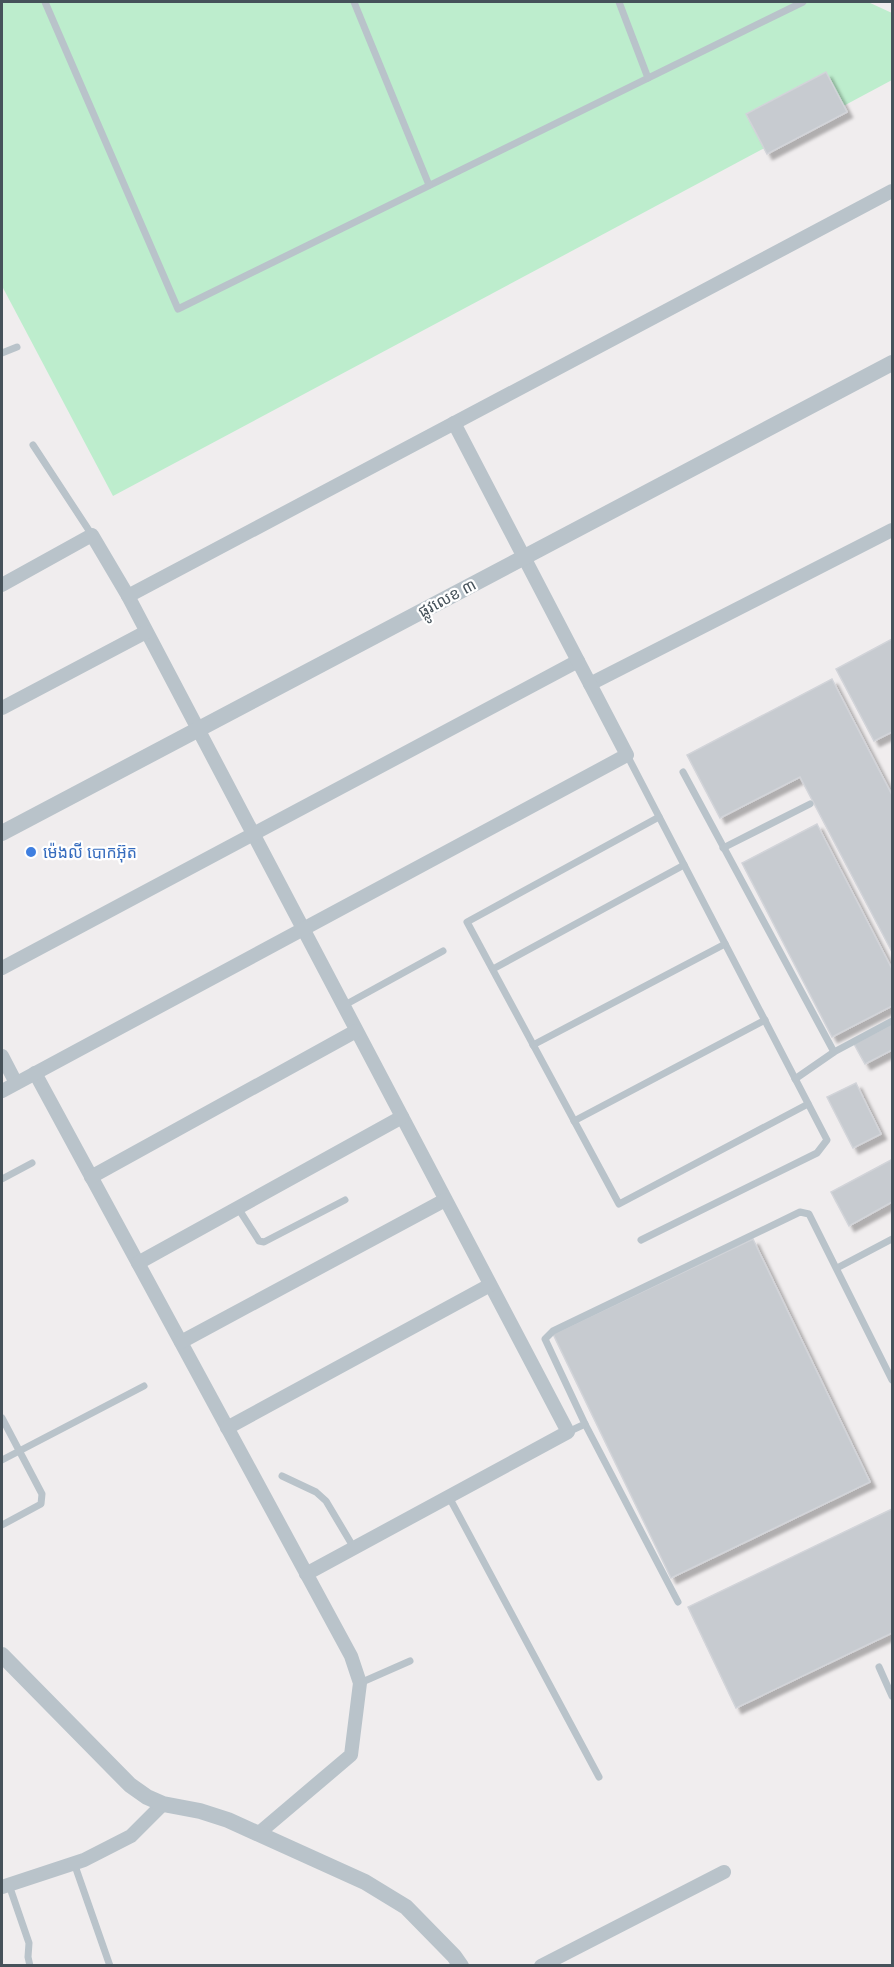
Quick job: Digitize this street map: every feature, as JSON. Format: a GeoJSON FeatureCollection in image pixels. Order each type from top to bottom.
{"type":"FeatureCollection","features":[{"type":"Feature","properties":{"kind":"street"},"geometry":{"type":"LineString","coordinates":[[128,596],[892,191]]}},
{"type":"Feature","properties":{"kind":"street","name":"ផ្លូវលេខ ៣"},"geometry":{"type":"LineString","coordinates":[[2,833],[892,363]]}},
{"type":"Feature","properties":{"kind":"street"},"geometry":{"type":"LineString","coordinates":[[2,1091],[627,755],[454,423]]}},
{"type":"Feature","properties":{"kind":"street"},"geometry":{"type":"LineString","coordinates":[[590,684],[892,530]]}},
{"type":"Feature","properties":{"kind":"street"},"geometry":{"type":"LineString","coordinates":[[2,585],[92,536],[128,596],[568,1432],[306,1574]]}},
{"type":"Feature","properties":{"kind":"street"},"geometry":{"type":"LineString","coordinates":[[2,708],[146,632]]}},
{"type":"Feature","properties":{"kind":"street"},"geometry":{"type":"LineString","coordinates":[[2,968],[578,661]]}},
{"type":"Feature","properties":{"kind":"street"},"geometry":{"type":"LineString","coordinates":[[92,1177],[356,1031]]}},
{"type":"Feature","properties":{"kind":"street"},"geometry":{"type":"LineString","coordinates":[[2,1056],[16,1083]]}},
{"type":"Feature","properties":{"kind":"street"},"geometry":{"type":"LineString","coordinates":[[35,1073],[351,1656],[360,1683],[351,1755],[259,1833]]}},
{"type":"Feature","properties":{"kind":"street"},"geometry":{"type":"LineString","coordinates":[[138,1263],[402,1117]]}},
{"type":"Feature","properties":{"kind":"street"},"geometry":{"type":"LineString","coordinates":[[181,1342],[445,1200]]}},
{"type":"Feature","properties":{"kind":"street"},"geometry":{"type":"LineString","coordinates":[[227,1428],[490,1285]]}},
{"type":"Feature","properties":{"kind":"street"},"geometry":{"type":"LineString","coordinates":[[2,1655],[130,1785],[147,1797],[163,1804],[200,1811],[228,1820],[365,1882],[406,1907],[461,1965]]}},
{"type":"Feature","properties":{"kind":"street"},"geometry":{"type":"LineString","coordinates":[[5,1886],[74,1863],[131,1836],[163,1804]]}},
{"type":"Feature","properties":{"kind":"street"},"geometry":{"type":"LineString","coordinates":[[541,1965],[724,1872]]}},
{"type":"Feature","properties":{"kind":"lane"},"geometry":{"type":"LineString","coordinates":[[45,2],[178,309],[803,2]]}},
{"type":"Feature","properties":{"kind":"lane"},"geometry":{"type":"LineString","coordinates":[[354,2],[429,185]]}},
{"type":"Feature","properties":{"kind":"lane"},"geometry":{"type":"LineString","coordinates":[[619,2],[648,78]]}},
{"type":"Feature","properties":{"kind":"lane"},"geometry":{"type":"LineString","coordinates":[[2,354],[17,346]]}},
{"type":"Feature","properties":{"kind":"lane"},"geometry":{"type":"LineString","coordinates":[[33,445],[92,536]]}},
{"type":"Feature","properties":{"kind":"lane"},"geometry":{"type":"LineString","coordinates":[[627,755],[827,1140],[817,1153],[641,1239]]}},
{"type":"Feature","properties":{"kind":"lane"},"geometry":{"type":"LineString","coordinates":[[683,772],[834,1052]]}},
{"type":"Feature","properties":{"kind":"lane"},"geometry":{"type":"LineString","coordinates":[[723,848],[810,804]]}},
{"type":"Feature","properties":{"kind":"lane"},"geometry":{"type":"LineString","coordinates":[[659,817],[467,922],[619,1204],[808,1104]]}},
{"type":"Feature","properties":{"kind":"lane"},"geometry":{"type":"LineString","coordinates":[[493,969],[684,866]]}},
{"type":"Feature","properties":{"kind":"lane"},"geometry":{"type":"LineString","coordinates":[[533,1045],[725,944]]}},
{"type":"Feature","properties":{"kind":"lane"},"geometry":{"type":"LineString","coordinates":[[343,1006],[443,951]]}},
{"type":"Feature","properties":{"kind":"lane"},"geometry":{"type":"LineString","coordinates":[[574,1121],[765,1020]]}},
{"type":"Feature","properties":{"kind":"lane"},"geometry":{"type":"LineString","coordinates":[[795,1079],[834,1052],[892,1021]]}},
{"type":"Feature","properties":{"kind":"lane"},"geometry":{"type":"LineString","coordinates":[[2,1179],[32,1162]]}},
{"type":"Feature","properties":{"kind":"lane"},"geometry":{"type":"LineString","coordinates":[[238,1208],[259,1240],[264,1242],[345,1200]]}},
{"type":"Feature","properties":{"kind":"lane"},"geometry":{"type":"LineString","coordinates":[[678,1602],[585,1424],[545,1339],[553,1331],[800,1212],[809,1215],[892,1380]]}},
{"type":"Feature","properties":{"kind":"lane"},"geometry":{"type":"LineString","coordinates":[[837,1268],[892,1239]]}},
{"type":"Feature","properties":{"kind":"lane"},"geometry":{"type":"LineString","coordinates":[[2,1460],[144,1386]]}},
{"type":"Feature","properties":{"kind":"lane"},"geometry":{"type":"LineString","coordinates":[[2,1418],[42,1494],[41,1504],[2,1525]]}},
{"type":"Feature","properties":{"kind":"lane"},"geometry":{"type":"LineString","coordinates":[[568,1432],[585,1424]]}},
{"type":"Feature","properties":{"kind":"lane"},"geometry":{"type":"LineString","coordinates":[[282,1476],[316,1492],[326,1501],[354,1548]]}},
{"type":"Feature","properties":{"kind":"lane"},"geometry":{"type":"LineString","coordinates":[[449,1497],[599,1777]]}},
{"type":"Feature","properties":{"kind":"lane"},"geometry":{"type":"LineString","coordinates":[[360,1683],[410,1660]]}},
{"type":"Feature","properties":{"kind":"lane"},"geometry":{"type":"LineString","coordinates":[[879,1667],[892,1696]]}},
{"type":"Feature","properties":{"kind":"lane"},"geometry":{"type":"LineString","coordinates":[[74,1863],[110,1965]]}},
{"type":"Feature","properties":{"kind":"lane"},"geometry":{"type":"LineString","coordinates":[[5,1886],[29,1943],[30,1965]]}},
{"type":"Feature","properties":{"kind":"green space"},"geometry":{"type":"Polygon","coordinates":[[[2,2],[868,2],[892,13],[892,80],[113,496],[2,286],[2,2]]]}},
{"type":"Feature","properties":{"kind":"building"},"geometry":{"type":"Polygon","coordinates":[[[826,72],[847,112],[767,154],[746,114],[826,72]]]}},
{"type":"Feature","properties":{"kind":"building"},"geometry":{"type":"Polygon","coordinates":[[[892,639],[892,732],[874,741],[836,669],[892,639]]]}},
{"type":"Feature","properties":{"kind":"building"},"geometry":{"type":"Polygon","coordinates":[[[832,679],[892,795],[892,952],[800,777],[720,818],[687,755],[832,679]]]}},
{"type":"Feature","properties":{"kind":"building"},"geometry":{"type":"Polygon","coordinates":[[[817,824],[892,969],[892,1006],[832,1037],[742,863],[817,824]]]}},
{"type":"Feature","properties":{"kind":"building"},"geometry":{"type":"Polygon","coordinates":[[[892,1024],[892,1050],[865,1064],[854,1044],[892,1024]]]}},
{"type":"Feature","properties":{"kind":"building"},"geometry":{"type":"Polygon","coordinates":[[[856,1083],[881,1134],[853,1148],[827,1097],[856,1083]]]}},
{"type":"Feature","properties":{"kind":"building"},"geometry":{"type":"Polygon","coordinates":[[[891,1160],[892,1202],[849,1226],[831,1192],[891,1160]]]}},
{"type":"Feature","properties":{"kind":"building"},"geometry":{"type":"Polygon","coordinates":[[[753,1239],[870,1482],[671,1578],[553,1334],[753,1239]]]}},
{"type":"Feature","properties":{"kind":"building"},"geometry":{"type":"Polygon","coordinates":[[[892,1509],[892,1633],[736,1708],[688,1607],[892,1509]]]}},
{"type":"Feature","properties":{"kind":"place","name":"ម៉េងលី បោកអ៊ុត"},"geometry":{"type":"Point","coordinates":[31,852]}}]}
